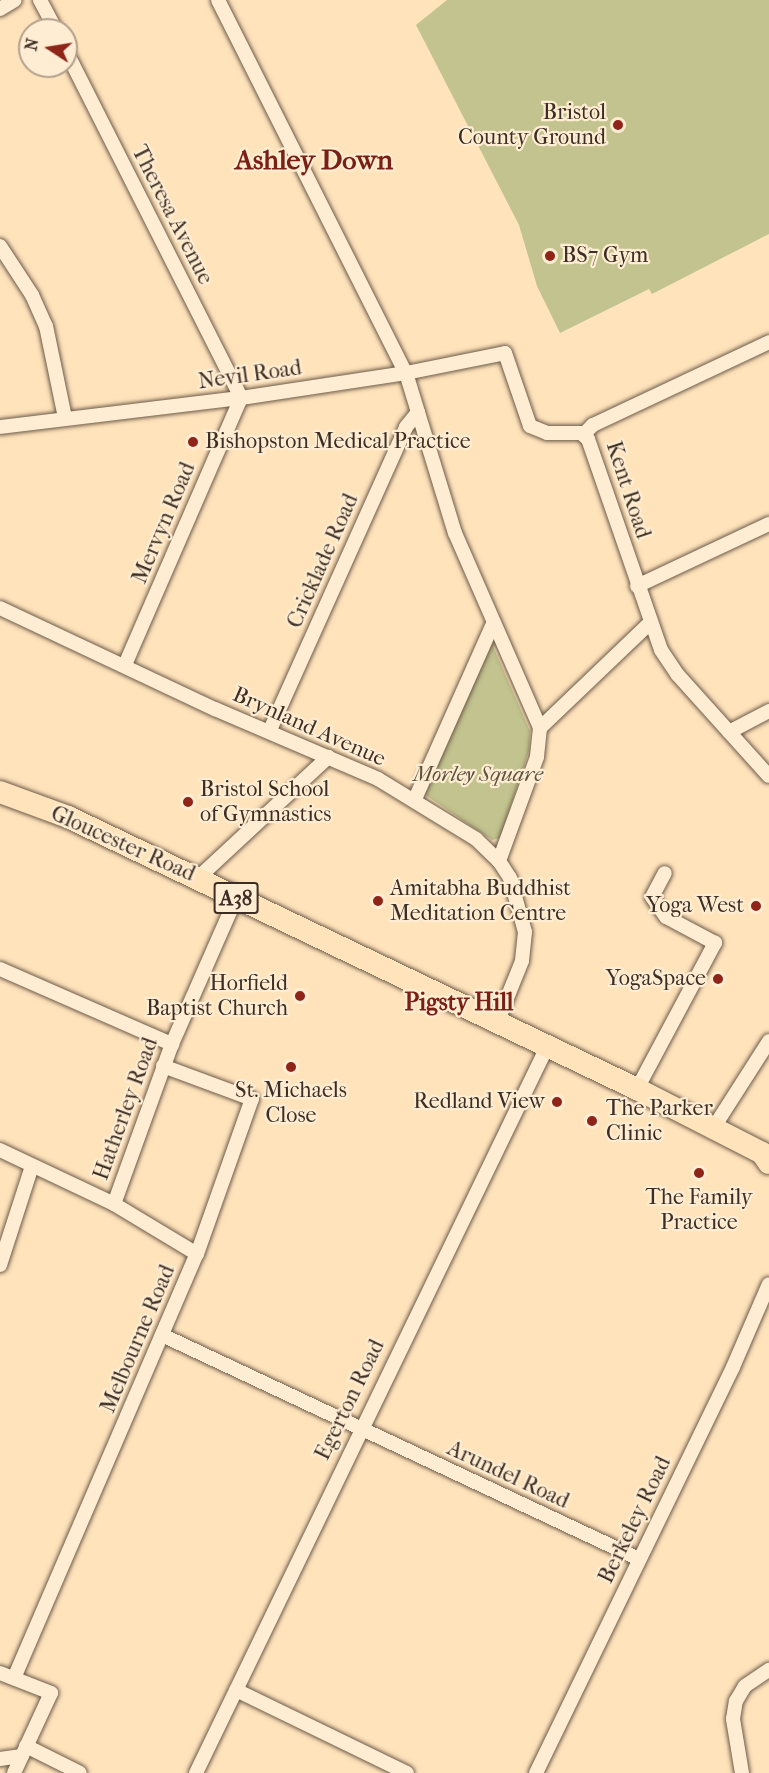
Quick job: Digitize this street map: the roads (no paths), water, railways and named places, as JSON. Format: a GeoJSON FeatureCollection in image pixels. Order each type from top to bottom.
{"type":"FeatureCollection","features":[{"type":"Feature","properties":{"kind":"main road","name":"Gloucester Road"},"geometry":{"type":"LineString","coordinates":[[0,792],[68,817],[198,878],[637,1089],[767,1156]]}},
{"type":"Feature","properties":{"kind":"street"},"geometry":{"type":"LineString","coordinates":[[0,9],[15,0]]}},
{"type":"Feature","properties":{"kind":"street"},"geometry":{"type":"LineString","coordinates":[[40,0],[50,18]]}},
{"type":"Feature","properties":{"kind":"street"},"geometry":{"type":"LineString","coordinates":[[218,0],[405,374],[455,533],[492,626],[540,728],[537,757],[499,861]]}},
{"type":"Feature","properties":{"kind":"street","name":"Theresa Avenue"},"geometry":{"type":"LineString","coordinates":[[78,75],[241,398]]}},
{"type":"Feature","properties":{"kind":"street"},"geometry":{"type":"LineString","coordinates":[[0,246],[32,295],[46,326],[65,418]]}},
{"type":"Feature","properties":{"kind":"street"},"geometry":{"type":"LineString","coordinates":[[584,434],[592,425],[769,342]]}},
{"type":"Feature","properties":{"kind":"street","name":"Nevil Road"},"geometry":{"type":"LineString","coordinates":[[0,427],[241,398],[405,374],[505,353]]}},
{"type":"Feature","properties":{"kind":"street","name":"Kent Road"},"geometry":{"type":"LineString","coordinates":[[505,353],[530,426],[547,433],[584,434],[649,624],[677,674],[769,776]]}},
{"type":"Feature","properties":{"kind":"street","name":"Mervyn Road"},"geometry":{"type":"LineString","coordinates":[[126,665],[241,398]]}},
{"type":"Feature","properties":{"kind":"street","name":"Cricklade Road"},"geometry":{"type":"LineString","coordinates":[[270,730],[406,427],[418,412]]}},
{"type":"Feature","properties":{"kind":"street"},"geometry":{"type":"LineString","coordinates":[[637,586],[769,524]]}},
{"type":"Feature","properties":{"kind":"street","name":"Brynland Avenue"},"geometry":{"type":"LineString","coordinates":[[0,608],[270,730],[415,799],[476,839],[499,861],[519,902],[525,932],[522,961],[496,1023]]}},
{"type":"Feature","properties":{"kind":"street"},"geometry":{"type":"LineString","coordinates":[[540,728],[649,624]]}},
{"type":"Feature","properties":{"kind":"street"},"geometry":{"type":"LineString","coordinates":[[415,799],[492,626]]}},
{"type":"Feature","properties":{"kind":"street"},"geometry":{"type":"LineString","coordinates":[[729,732],[769,711]]}},
{"type":"Feature","properties":{"kind":"street"},"geometry":{"type":"LineString","coordinates":[[198,878],[328,757]]}},
{"type":"Feature","properties":{"kind":"street"},"geometry":{"type":"LineString","coordinates":[[637,1089],[715,943],[666,917],[652,897],[664,873]]}},
{"type":"Feature","properties":{"kind":"street","name":"Hatherley Road"},"geometry":{"type":"LineString","coordinates":[[114,1204],[163,1066],[236,898]]}},
{"type":"Feature","properties":{"kind":"street"},"geometry":{"type":"LineString","coordinates":[[0,969],[172,1044]]}},
{"type":"Feature","properties":{"kind":"street"},"geometry":{"type":"LineString","coordinates":[[714,1127],[769,1041]]}},
{"type":"Feature","properties":{"kind":"street","name":"Egerton Road"},"geometry":{"type":"LineString","coordinates":[[195,1773],[359,1429],[547,1047]]}},
{"type":"Feature","properties":{"kind":"street","name":"Melbourne Road"},"geometry":{"type":"LineString","coordinates":[[14,1678],[197,1254],[252,1099],[163,1066]]}},
{"type":"Feature","properties":{"kind":"street"},"geometry":{"type":"LineString","coordinates":[[0,1150],[114,1204],[197,1254]]}},
{"type":"Feature","properties":{"kind":"street"},"geometry":{"type":"LineString","coordinates":[[0,1265],[32,1166]]}},
{"type":"Feature","properties":{"kind":"street","name":"Berkeley Road"},"geometry":{"type":"LineString","coordinates":[[536,1773],[733,1367],[769,1284]]}},
{"type":"Feature","properties":{"kind":"street","name":"Arundel Road"},"geometry":{"type":"LineString","coordinates":[[162,1335],[639,1559]]}},
{"type":"Feature","properties":{"kind":"street"},"geometry":{"type":"LineString","coordinates":[[742,1773],[733,1719],[736,1701],[745,1686],[769,1670]]}},
{"type":"Feature","properties":{"kind":"street"},"geometry":{"type":"LineString","coordinates":[[0,1674],[51,1693],[14,1773]]}},
{"type":"Feature","properties":{"kind":"street"},"geometry":{"type":"LineString","coordinates":[[236,1690],[407,1773]]}},
{"type":"Feature","properties":{"kind":"street"},"geometry":{"type":"LineString","coordinates":[[0,1760],[24,1751],[80,1773]]}},
{"type":"Feature","properties":{"kind":"place","name":"Bristol County Ground"},"geometry":{"type":"Point","coordinates":[618,125]}},
{"type":"Feature","properties":{"kind":"place","name":"BS7 Gym"},"geometry":{"type":"Point","coordinates":[550,256]}},
{"type":"Feature","properties":{"kind":"place","name":"Bishopston Medical Practice"},"geometry":{"type":"Point","coordinates":[193,442]}},
{"type":"Feature","properties":{"kind":"place","name":"Bristol School of Gymnastics"},"geometry":{"type":"Point","coordinates":[188,802]}},
{"type":"Feature","properties":{"kind":"place","name":"Amitabha Buddhist Meditation Centre"},"geometry":{"type":"Point","coordinates":[378,901]}},
{"type":"Feature","properties":{"kind":"place","name":"Yoga West"},"geometry":{"type":"Point","coordinates":[756,906]}},
{"type":"Feature","properties":{"kind":"place","name":"YogaSpace"},"geometry":{"type":"Point","coordinates":[718,979]}},
{"type":"Feature","properties":{"kind":"place","name":"Horfield Baptist Church"},"geometry":{"type":"Point","coordinates":[300,996]}},
{"type":"Feature","properties":{"kind":"place","name":"St. Michaels Close"},"geometry":{"type":"Point","coordinates":[291,1067]}},
{"type":"Feature","properties":{"kind":"place","name":"Redland View"},"geometry":{"type":"Point","coordinates":[557,1102]}},
{"type":"Feature","properties":{"kind":"place","name":"The Parker Clinic"},"geometry":{"type":"Point","coordinates":[592,1121]}},
{"type":"Feature","properties":{"kind":"place","name":"The Family Practice"},"geometry":{"type":"Point","coordinates":[699,1173]}},
{"type":"Feature","properties":{"kind":"district","name":"Ashley Down"},"geometry":{"type":"Point","coordinates":[314,160]}},
{"type":"Feature","properties":{"kind":"district","name":"Pigsty Hill"},"geometry":{"type":"Point","coordinates":[459,1003]}},
{"type":"Feature","properties":{"kind":"park label","name":"Morley Square"},"geometry":{"type":"Point","coordinates":[478,775]}}]}
